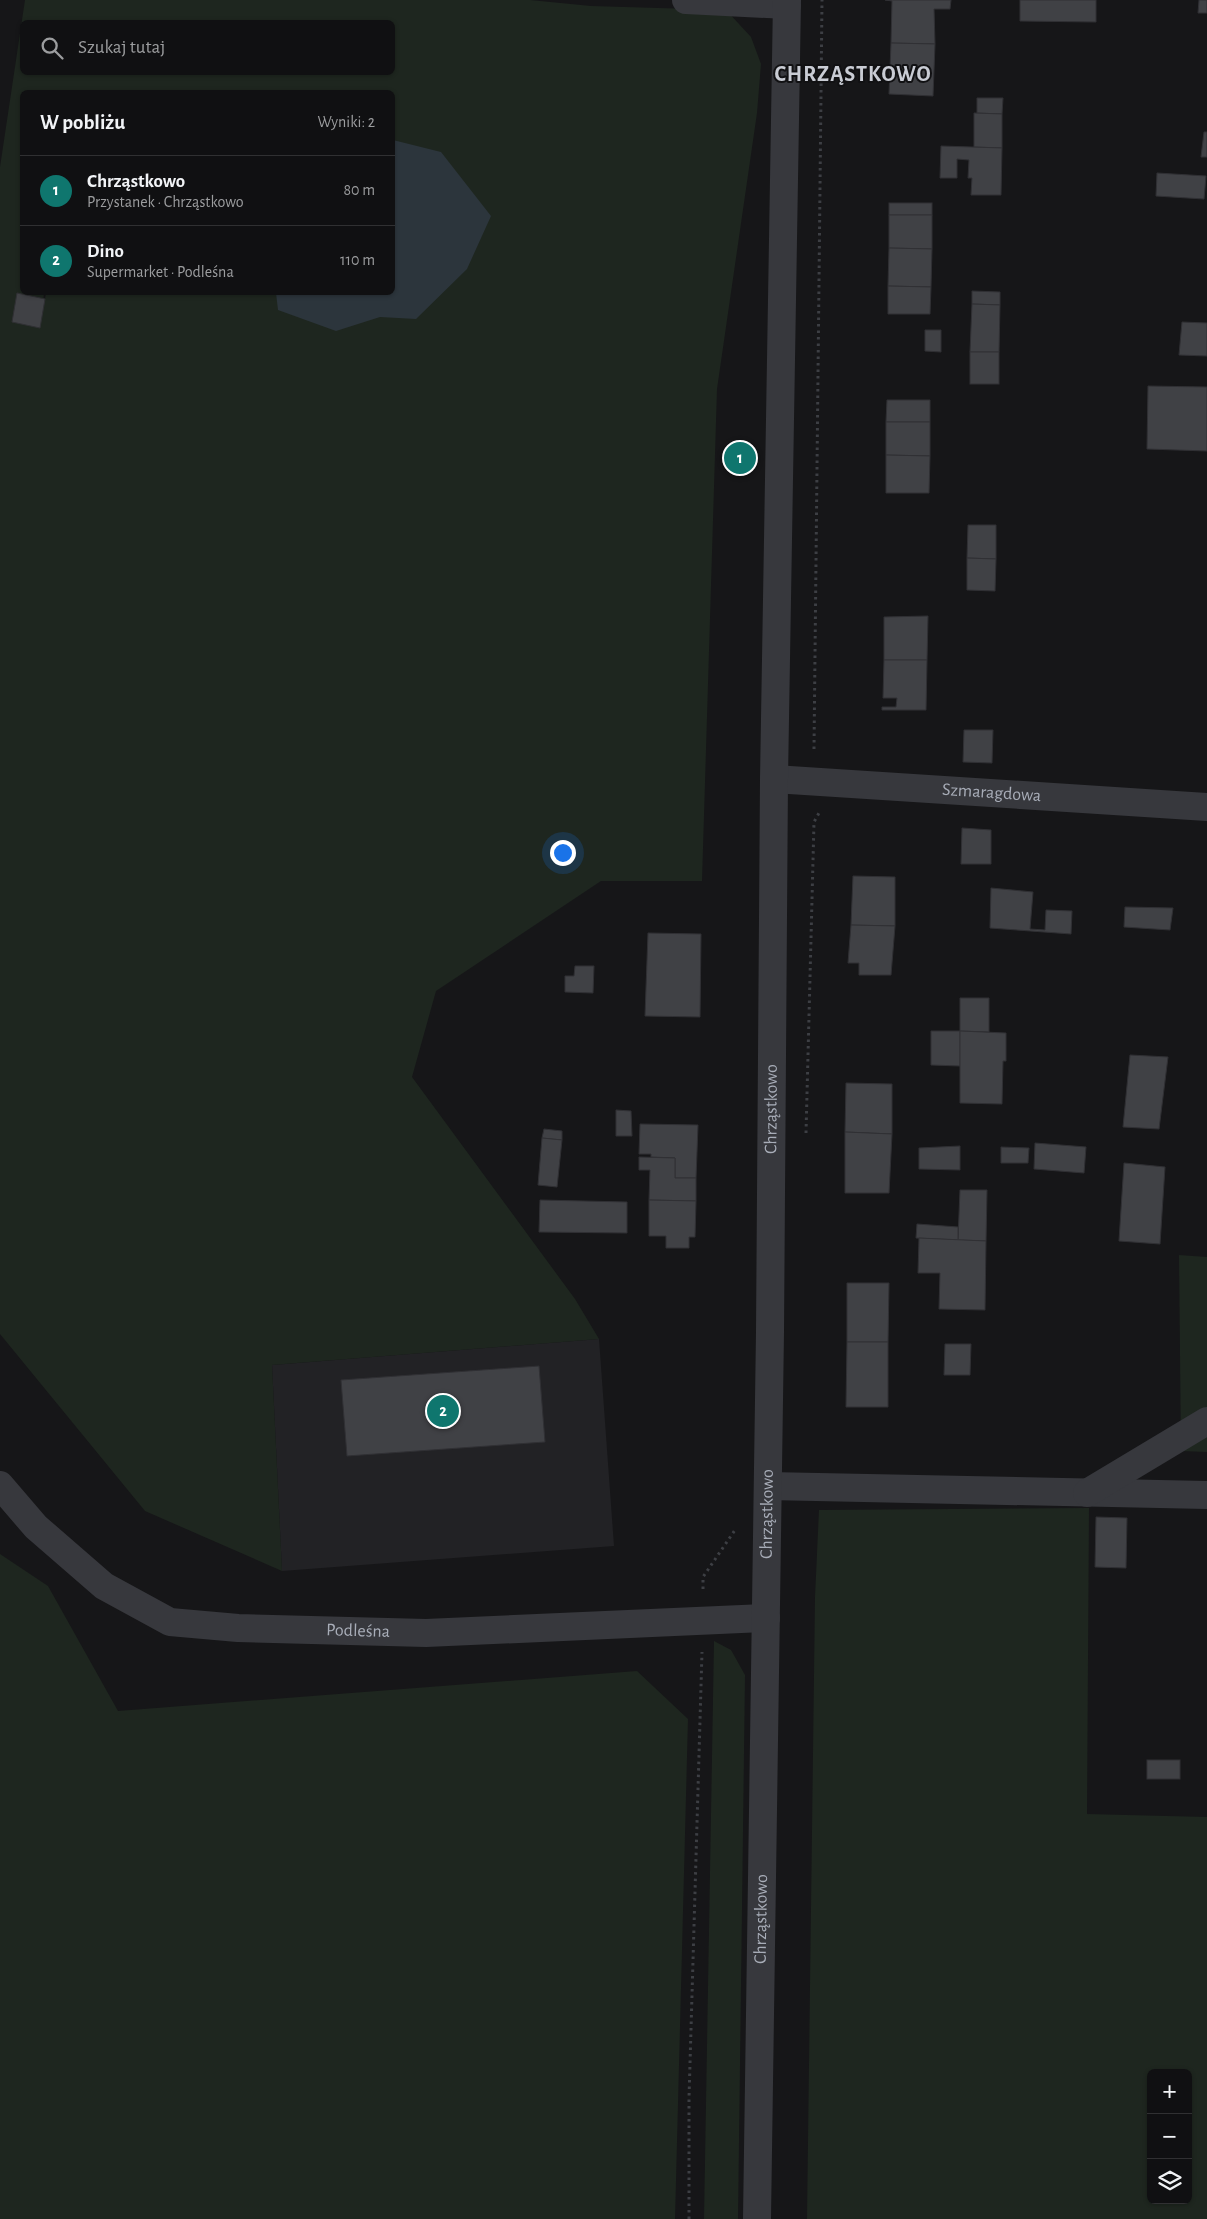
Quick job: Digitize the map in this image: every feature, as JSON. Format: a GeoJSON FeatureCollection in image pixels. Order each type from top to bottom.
{"type":"FeatureCollection","features":[{"type":"Feature","properties":{"kind":"street"},"geometry":{"type":"LineString","coordinates":[[686,0],[787,3]]}},
{"type":"Feature","properties":{"kind":"street","name":"Chrząstkowo"},"geometry":{"type":"LineString","coordinates":[[757,2219],[768,1486],[774,779],[787,3]]}},
{"type":"Feature","properties":{"kind":"street","name":"Szmaragdowa"},"geometry":{"type":"LineString","coordinates":[[774,779],[1207,807]]}},
{"type":"Feature","properties":{"kind":"street"},"geometry":{"type":"LineString","coordinates":[[1087,1493],[1207,1421]]}},
{"type":"Feature","properties":{"kind":"street","name":"Podleśna"},"geometry":{"type":"LineString","coordinates":[[0,1485],[36,1527],[104,1586],[170,1622],[238,1628],[426,1633],[703,1619],[766,1618]]}},
{"type":"Feature","properties":{"kind":"street"},"geometry":{"type":"LineString","coordinates":[[768,1486],[1207,1495]]}},
{"type":"Feature","properties":{"kind":"path"},"geometry":{"type":"LineString","coordinates":[[806,1137],[814,822],[820,810],[835,807],[837,783],[837,765],[824,762],[814,753],[822,0]]}},
{"type":"Feature","properties":{"kind":"path"},"geometry":{"type":"LineString","coordinates":[[689,2219],[689,2098],[703,1577],[734,1530],[735,1520]]}},
{"type":"Feature","properties":{"kind":"shaded area"},"geometry":{"type":"Polygon","coordinates":[[[25,0],[530,0],[591,6],[726,10],[751,37],[761,64],[757,113],[717,389],[702,881],[601,881],[436,991],[412,1077],[575,1299],[599,1339],[272,1365],[282,1571],[145,1511],[0,1334],[0,167],[20,33],[20,75],[395,75],[395,20],[22,20],[25,0]]]}},
{"type":"Feature","properties":{"kind":"shaded area"},"geometry":{"type":"Polygon","coordinates":[[[395,140],[441,152],[491,216],[467,269],[416,319],[380,317],[336,331],[278,310],[276,295],[395,295],[395,140]]]}},
{"type":"Feature","properties":{"kind":"shaded area"},"geometry":{"type":"Polygon","coordinates":[[[1179,1255],[1207,1257],[1207,1452],[1181,1451],[1179,1255]]]}},
{"type":"Feature","properties":{"kind":"shaded area"},"geometry":{"type":"Polygon","coordinates":[[[599,1339],[614,1546],[282,1571],[272,1365],[599,1339]]]}},
{"type":"Feature","properties":{"kind":"shaded area"},"geometry":{"type":"Polygon","coordinates":[[[1089,1508],[1087,1814],[1207,1817],[1207,2219],[807,2219],[815,1597],[819,1510],[1089,1508]]]}},
{"type":"Feature","properties":{"kind":"shaded area"},"geometry":{"type":"Polygon","coordinates":[[[0,1554],[48,1586],[118,1711],[637,1671],[688,1719],[675,2219],[0,2219],[0,1554]]]}},
{"type":"Feature","properties":{"kind":"shaded area"},"geometry":{"type":"Polygon","coordinates":[[[714,1641],[731,1650],[745,1675],[738,2219],[704,2219],[714,1641]]]}},
{"type":"Feature","properties":{"kind":"building"},"geometry":{"type":"Polygon","coordinates":[[[885,0],[951,0],[950,9],[934,9],[935,44],[891,43],[892,1],[885,0]]]}},
{"type":"Feature","properties":{"kind":"building"},"geometry":{"type":"Polygon","coordinates":[[[1020,0],[1096,0],[1096,22],[1020,21],[1020,0]]]}},
{"type":"Feature","properties":{"kind":"building"},"geometry":{"type":"Polygon","coordinates":[[[1199,0],[1207,0],[1207,13],[1198,13],[1199,0]]]}},
{"type":"Feature","properties":{"kind":"building"},"geometry":{"type":"Polygon","coordinates":[[[891,43],[935,44],[933,96],[889,94],[891,43]]]}},
{"type":"Feature","properties":{"kind":"building"},"geometry":{"type":"Polygon","coordinates":[[[977,98],[1003,98],[1002,114],[977,113],[977,98]]]}},
{"type":"Feature","properties":{"kind":"building"},"geometry":{"type":"Polygon","coordinates":[[[974,113],[1002,114],[1002,148],[974,147],[974,113]]]}},
{"type":"Feature","properties":{"kind":"building"},"geometry":{"type":"Polygon","coordinates":[[[1204,132],[1207,132],[1207,157],[1201,157],[1204,132]]]}},
{"type":"Feature","properties":{"kind":"building"},"geometry":{"type":"Polygon","coordinates":[[[941,146],[1002,148],[1001,195],[971,195],[972,178],[968,178],[969,160],[957,159],[957,178],[940,178],[941,146]]]}},
{"type":"Feature","properties":{"kind":"building"},"geometry":{"type":"Polygon","coordinates":[[[1157,173],[1206,176],[1204,199],[1156,196],[1157,173]]]}},
{"type":"Feature","properties":{"kind":"building"},"geometry":{"type":"Polygon","coordinates":[[[889,203],[932,203],[932,215],[889,215],[889,203]]]}},
{"type":"Feature","properties":{"kind":"building"},"geometry":{"type":"Polygon","coordinates":[[[889,215],[932,215],[932,249],[889,248],[889,215]]]}},
{"type":"Feature","properties":{"kind":"building"},"geometry":{"type":"Polygon","coordinates":[[[889,248],[932,249],[931,287],[888,286],[889,248]]]}},
{"type":"Feature","properties":{"kind":"building"},"geometry":{"type":"Polygon","coordinates":[[[888,286],[931,287],[930,314],[888,314],[888,286]]]}},
{"type":"Feature","properties":{"kind":"building"},"geometry":{"type":"Polygon","coordinates":[[[972,291],[1000,292],[1000,305],[972,304],[972,291]]]}},
{"type":"Feature","properties":{"kind":"building"},"geometry":{"type":"Polygon","coordinates":[[[17,293],[45,299],[40,328],[12,322],[17,293]]]}},
{"type":"Feature","properties":{"kind":"building"},"geometry":{"type":"Polygon","coordinates":[[[972,304],[1000,305],[999,352],[970,352],[972,304]]]}},
{"type":"Feature","properties":{"kind":"building"},"geometry":{"type":"Polygon","coordinates":[[[1182,322],[1207,323],[1207,356],[1179,355],[1182,322]]]}},
{"type":"Feature","properties":{"kind":"building"},"geometry":{"type":"Polygon","coordinates":[[[925,330],[941,330],[941,352],[925,351],[925,330]]]}},
{"type":"Feature","properties":{"kind":"building"},"geometry":{"type":"Polygon","coordinates":[[[970,352],[999,352],[999,384],[970,384],[970,352]]]}},
{"type":"Feature","properties":{"kind":"building"},"geometry":{"type":"Polygon","coordinates":[[[1148,386],[1207,387],[1207,451],[1147,449],[1148,386]]]}},
{"type":"Feature","properties":{"kind":"building"},"geometry":{"type":"Polygon","coordinates":[[[887,400],[930,400],[930,422],[886,422],[887,400]]]}},
{"type":"Feature","properties":{"kind":"building"},"geometry":{"type":"Polygon","coordinates":[[[886,422],[930,422],[930,456],[886,455],[886,422]]]}},
{"type":"Feature","properties":{"kind":"building"},"geometry":{"type":"Polygon","coordinates":[[[886,455],[930,456],[929,493],[886,493],[886,455]]]}},
{"type":"Feature","properties":{"kind":"building"},"geometry":{"type":"Polygon","coordinates":[[[968,525],[996,525],[996,559],[967,558],[968,525]]]}},
{"type":"Feature","properties":{"kind":"building"},"geometry":{"type":"Polygon","coordinates":[[[967,558],[996,559],[995,591],[967,590],[967,558]]]}},
{"type":"Feature","properties":{"kind":"building"},"geometry":{"type":"Polygon","coordinates":[[[928,616],[927,660],[884,660],[884,617],[928,616]]]}},
{"type":"Feature","properties":{"kind":"building"},"geometry":{"type":"Polygon","coordinates":[[[884,660],[927,660],[926,710],[882,710],[882,707],[896,707],[897,698],[883,698],[884,660]]]}},
{"type":"Feature","properties":{"kind":"building"},"geometry":{"type":"Polygon","coordinates":[[[964,730],[993,730],[992,763],[963,762],[964,730]]]}},
{"type":"Feature","properties":{"kind":"building"},"geometry":{"type":"Polygon","coordinates":[[[962,828],[991,830],[991,864],[961,864],[962,828]]]}},
{"type":"Feature","properties":{"kind":"building"},"geometry":{"type":"Polygon","coordinates":[[[853,876],[895,877],[895,926],[851,925],[853,876]]]}},
{"type":"Feature","properties":{"kind":"building"},"geometry":{"type":"Polygon","coordinates":[[[991,888],[1033,892],[1030,929],[1045,930],[1046,910],[1072,911],[1071,934],[990,928],[991,888]]]}},
{"type":"Feature","properties":{"kind":"building"},"geometry":{"type":"Polygon","coordinates":[[[1125,907],[1173,908],[1170,930],[1124,927],[1125,907]]]}},
{"type":"Feature","properties":{"kind":"building"},"geometry":{"type":"Polygon","coordinates":[[[851,925],[895,926],[891,975],[859,975],[859,963],[848,963],[851,925]]]}},
{"type":"Feature","properties":{"kind":"building"},"geometry":{"type":"Polygon","coordinates":[[[648,933],[701,934],[700,1017],[645,1016],[648,933]]]}},
{"type":"Feature","properties":{"kind":"building"},"geometry":{"type":"Polygon","coordinates":[[[575,966],[594,966],[593,993],[565,992],[565,976],[574,976],[575,966]]]}},
{"type":"Feature","properties":{"kind":"building"},"geometry":{"type":"Polygon","coordinates":[[[960,998],[989,998],[989,1032],[960,1031],[960,998]]]}},
{"type":"Feature","properties":{"kind":"building"},"geometry":{"type":"Polygon","coordinates":[[[931,1031],[960,1031],[960,1066],[931,1065],[931,1031]]]}},
{"type":"Feature","properties":{"kind":"building"},"geometry":{"type":"Polygon","coordinates":[[[960,1031],[1006,1033],[1006,1061],[1003,1061],[1002,1104],[960,1103],[960,1031]]]}},
{"type":"Feature","properties":{"kind":"building"},"geometry":{"type":"Polygon","coordinates":[[[1130,1055],[1168,1057],[1159,1129],[1123,1127],[1130,1055]]]}},
{"type":"Feature","properties":{"kind":"building"},"geometry":{"type":"Polygon","coordinates":[[[846,1083],[892,1084],[892,1134],[845,1132],[846,1083]]]}},
{"type":"Feature","properties":{"kind":"building"},"geometry":{"type":"Polygon","coordinates":[[[616,1110],[631,1111],[632,1136],[616,1136],[616,1110]]]}},
{"type":"Feature","properties":{"kind":"building"},"geometry":{"type":"Polygon","coordinates":[[[640,1124],[698,1125],[696,1178],[675,1178],[675,1158],[651,1157],[651,1154],[639,1154],[640,1124]]]}},
{"type":"Feature","properties":{"kind":"building"},"geometry":{"type":"Polygon","coordinates":[[[544,1129],[562,1131],[562,1140],[542,1138],[544,1129]]]}},
{"type":"Feature","properties":{"kind":"building"},"geometry":{"type":"Polygon","coordinates":[[[845,1132],[892,1134],[889,1193],[845,1193],[845,1132]]]}},
{"type":"Feature","properties":{"kind":"building"},"geometry":{"type":"Polygon","coordinates":[[[542,1138],[562,1140],[557,1187],[538,1185],[542,1138]]]}},
{"type":"Feature","properties":{"kind":"building"},"geometry":{"type":"Polygon","coordinates":[[[1035,1143],[1086,1147],[1084,1173],[1034,1169],[1035,1143]]]}},
{"type":"Feature","properties":{"kind":"building"},"geometry":{"type":"Polygon","coordinates":[[[960,1146],[960,1170],[919,1169],[919,1148],[960,1146]]]}},
{"type":"Feature","properties":{"kind":"building"},"geometry":{"type":"Polygon","coordinates":[[[1001,1147],[1029,1148],[1028,1163],[1001,1163],[1001,1147]]]}},
{"type":"Feature","properties":{"kind":"building"},"geometry":{"type":"Polygon","coordinates":[[[639,1157],[675,1158],[675,1178],[696,1178],[696,1201],[649,1200],[650,1170],[639,1170],[639,1157]]]}},
{"type":"Feature","properties":{"kind":"building"},"geometry":{"type":"Polygon","coordinates":[[[1124,1163],[1165,1167],[1160,1244],[1119,1241],[1124,1163]]]}},
{"type":"Feature","properties":{"kind":"building"},"geometry":{"type":"Polygon","coordinates":[[[960,1190],[987,1190],[986,1241],[958,1240],[960,1190]]]}},
{"type":"Feature","properties":{"kind":"building"},"geometry":{"type":"Polygon","coordinates":[[[540,1200],[627,1202],[627,1233],[539,1232],[540,1200]]]}},
{"type":"Feature","properties":{"kind":"building"},"geometry":{"type":"Polygon","coordinates":[[[649,1200],[696,1201],[695,1237],[689,1237],[689,1248],[666,1248],[666,1236],[649,1236],[649,1200]]]}},
{"type":"Feature","properties":{"kind":"building"},"geometry":{"type":"Polygon","coordinates":[[[917,1224],[958,1227],[958,1240],[916,1238],[917,1224]]]}},
{"type":"Feature","properties":{"kind":"building"},"geometry":{"type":"Polygon","coordinates":[[[919,1238],[986,1241],[985,1310],[939,1309],[940,1273],[918,1273],[919,1238]]]}},
{"type":"Feature","properties":{"kind":"building"},"geometry":{"type":"Polygon","coordinates":[[[847,1283],[889,1283],[888,1342],[847,1342],[847,1283]]]}},
{"type":"Feature","properties":{"kind":"building"},"geometry":{"type":"Polygon","coordinates":[[[847,1342],[888,1342],[888,1407],[846,1407],[847,1342]]]}},
{"type":"Feature","properties":{"kind":"building"},"geometry":{"type":"Polygon","coordinates":[[[945,1344],[971,1344],[970,1375],[944,1375],[945,1344]]]}},
{"type":"Feature","properties":{"kind":"building"},"geometry":{"type":"Polygon","coordinates":[[[539,1366],[545,1442],[347,1456],[341,1380],[539,1366]]]}},
{"type":"Feature","properties":{"kind":"building"},"geometry":{"type":"Polygon","coordinates":[[[1096,1517],[1127,1518],[1126,1568],[1095,1567],[1096,1517]]]}},
{"type":"Feature","properties":{"kind":"building"},"geometry":{"type":"Polygon","coordinates":[[[1147,1760],[1180,1760],[1180,1779],[1147,1779],[1147,1760]]]}},
{"type":"Feature","properties":{"kind":"place","name":"Chrząstkowo"},"geometry":{"type":"Point","coordinates":[740,458]}},
{"type":"Feature","properties":{"kind":"place","name":"Dino"},"geometry":{"type":"Point","coordinates":[443,1411]}},
{"type":"Feature","properties":{"kind":"district","name":"CHRZĄSTKOWO"},"geometry":{"type":"Point","coordinates":[853,74]}}]}
